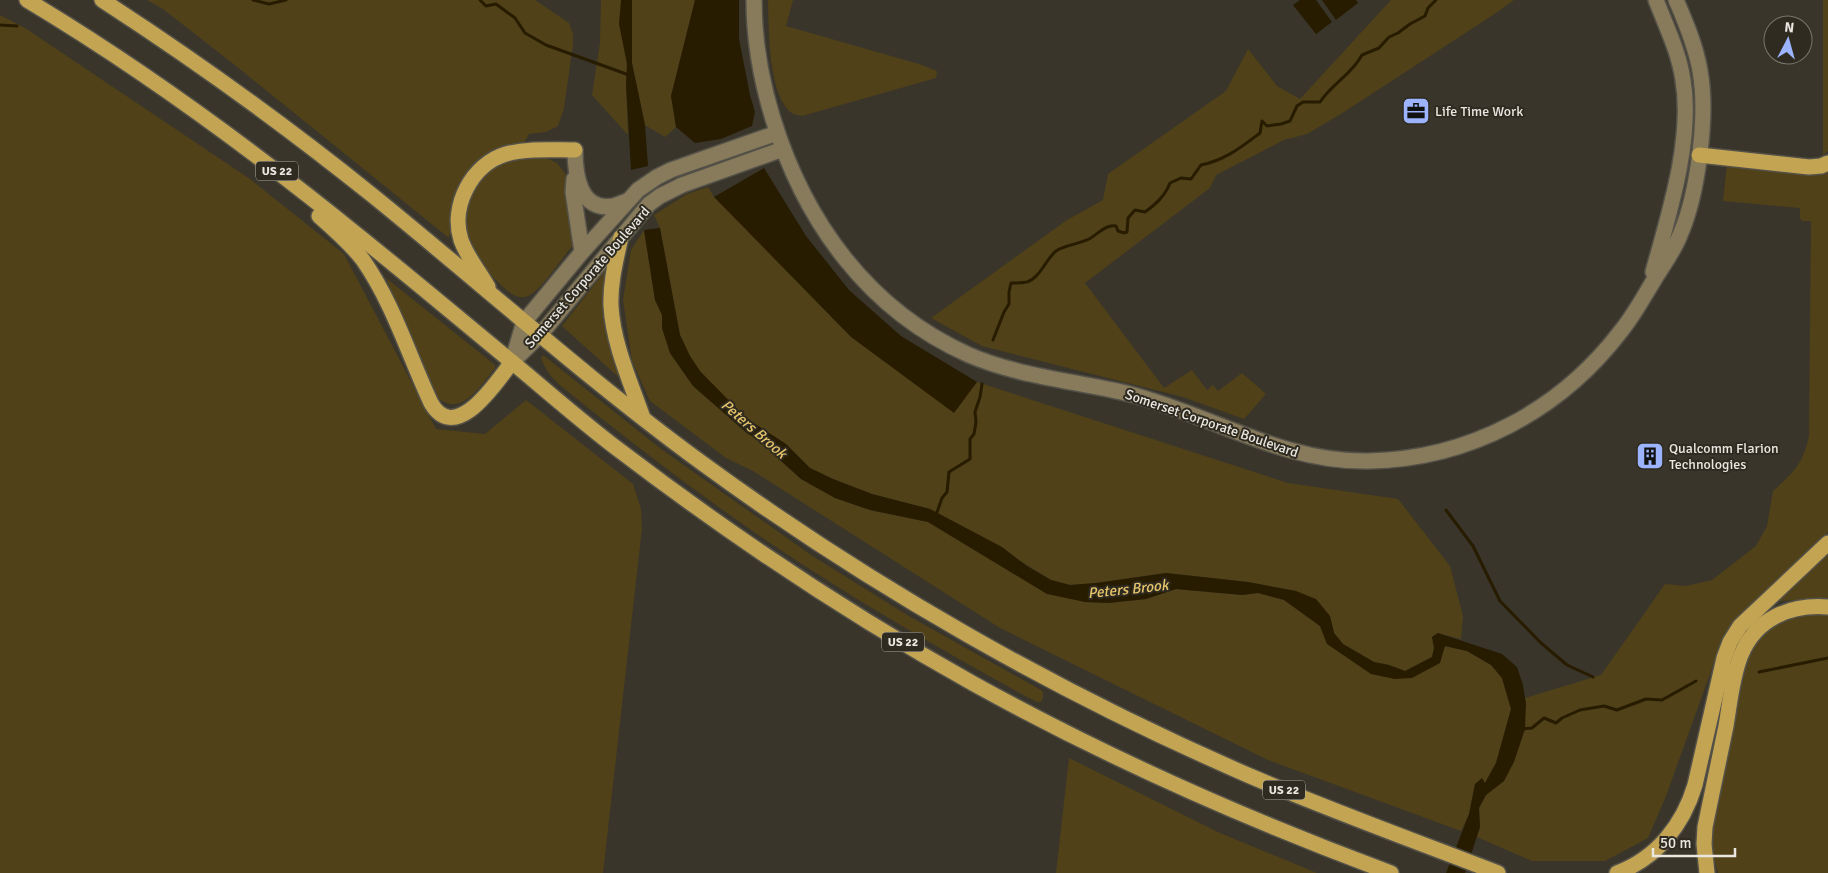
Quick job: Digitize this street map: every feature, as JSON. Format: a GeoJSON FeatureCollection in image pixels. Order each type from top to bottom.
{"type":"FeatureCollection","features":[{"type":"Feature","properties":{"kind":"highway","name":"US 22"},"geometry":{"type":"LineString","coordinates":[[27,0],[180,100],[282,175],[612,445],[733,534],[850,611],[964,678],[1098,749],[1283,832],[1391,873]]}},
{"type":"Feature","properties":{"kind":"highway","name":"US 22"},"geometry":{"type":"LineString","coordinates":[[102,0],[190,58],[270,116],[381,202],[524,322],[643,418],[704,464],[849,564],[983,643],[1106,709],[1193,750],[1320,805],[1498,873]]}},
{"type":"Feature","properties":{"kind":"highway"},"geometry":{"type":"LineString","coordinates":[[492,295],[465,251],[460,238],[459,211],[468,185],[484,166],[505,155],[531,150],[575,150]]}},
{"type":"Feature","properties":{"kind":"highway"},"geometry":{"type":"LineString","coordinates":[[1699,155],[1808,167],[1821,166],[1828,163]]}},
{"type":"Feature","properties":{"kind":"highway"},"geometry":{"type":"LineString","coordinates":[[282,175],[299,199],[342,237],[362,260],[381,290],[431,403],[438,412],[459,416],[470,411],[512,362]]}},
{"type":"Feature","properties":{"kind":"highway"},"geometry":{"type":"LineString","coordinates":[[622,237],[612,286],[612,307],[615,331],[643,418]]}},
{"type":"Feature","properties":{"kind":"highway"},"geometry":{"type":"LineString","coordinates":[[1617,873],[1642,861],[1657,849],[1682,819],[1695,785],[1724,658],[1730,642],[1740,626],[1828,543]]}},
{"type":"Feature","properties":{"kind":"highway"},"geometry":{"type":"LineString","coordinates":[[1707,873],[1704,844],[1705,827],[1742,654],[1758,630],[1782,613],[1797,608],[1828,607]]}},
{"type":"Feature","properties":{"kind":"street","name":"Somerset Corporate Boulevard"},"geometry":{"type":"LineString","coordinates":[[754,0],[757,55],[766,95],[777,133],[800,191],[821,227],[862,278],[889,305],[908,320],[950,346],[994,364],[1130,394],[1162,404],[1270,445],[1337,460],[1365,461],[1396,460],[1446,451],[1483,439],[1532,414],[1565,390],[1598,358],[1636,311],[1679,240],[1693,200],[1699,155],[1703,96],[1701,72],[1694,46],[1676,0]]}},
{"type":"Feature","properties":{"kind":"street","name":"Somerset Corporate Boulevard"},"geometry":{"type":"LineString","coordinates":[[1649,288],[1674,194],[1685,113],[1683,80],[1678,59],[1656,0]]}},
{"type":"Feature","properties":{"kind":"street","name":"Somerset Corporate Boulevard"},"geometry":{"type":"LineString","coordinates":[[512,362],[524,322],[582,252],[645,184],[671,170],[777,133]]}},
{"type":"Feature","properties":{"kind":"street","name":"Somerset Corporate Boulevard"},"geometry":{"type":"LineString","coordinates":[[512,362],[540,335],[649,204],[671,190],[783,149]]}},
{"type":"Feature","properties":{"kind":"street"},"geometry":{"type":"LineString","coordinates":[[575,150],[573,192],[582,252]]}},
{"type":"Feature","properties":{"kind":"street"},"geometry":{"type":"LineString","coordinates":[[575,172],[582,191],[591,201],[603,206],[612,206],[629,200]]}},
{"type":"Feature","properties":{"kind":"shaded area"},"geometry":{"type":"Polygon","coordinates":[[[147,0],[535,0],[569,23],[573,34],[564,108],[558,126],[546,132],[529,134],[524,143],[483,157],[457,190],[449,238],[236,66],[163,9],[147,0]]]}},
{"type":"Feature","properties":{"kind":"shaded area"},"geometry":{"type":"Polygon","coordinates":[[[601,0],[621,0],[627,64],[628,135],[592,95],[600,43],[601,0]]]}},
{"type":"Feature","properties":{"kind":"shaded area"},"geometry":{"type":"Polygon","coordinates":[[[632,0],[695,0],[671,96],[676,127],[665,137],[645,125],[632,63],[632,0]]]}},
{"type":"Feature","properties":{"kind":"shaded area"},"geometry":{"type":"Polygon","coordinates":[[[768,0],[793,0],[786,26],[919,64],[937,71],[936,78],[802,116],[793,113],[788,110],[781,100],[773,73],[769,42],[768,0]]]}},
{"type":"Feature","properties":{"kind":"shaded area"},"geometry":{"type":"Polygon","coordinates":[[[1391,0],[1514,0],[1344,112],[1307,134],[1284,140],[1216,175],[1210,188],[1085,283],[1164,388],[1192,370],[1207,390],[1213,385],[1218,391],[1242,373],[1266,394],[1244,419],[1183,397],[982,346],[931,318],[1067,220],[1103,200],[1108,174],[1226,91],[1248,49],[1277,86],[1300,99],[1391,0]]]}},
{"type":"Feature","properties":{"kind":"shaded area"},"geometry":{"type":"Polygon","coordinates":[[[1823,0],[1828,0],[1828,151],[1823,155],[1823,0]]]}},
{"type":"Feature","properties":{"kind":"shaded area"},"geometry":{"type":"Polygon","coordinates":[[[0,15],[25,28],[250,179],[344,254],[436,429],[485,434],[526,400],[633,484],[641,509],[642,528],[603,873],[0,873],[0,15]]]}},
{"type":"Feature","properties":{"kind":"shaded area"},"geometry":{"type":"Polygon","coordinates":[[[542,156],[557,163],[565,173],[576,236],[574,244],[542,284],[530,295],[521,297],[514,295],[505,288],[475,257],[466,238],[464,226],[465,213],[468,201],[474,190],[490,171],[511,159],[542,156]]]}},
{"type":"Feature","properties":{"kind":"shaded area"},"geometry":{"type":"Polygon","coordinates":[[[1727,164],[1828,170],[1828,532],[1736,620],[1719,649],[1666,796],[1648,838],[1605,861],[1532,861],[1477,837],[1480,827],[1479,808],[1486,795],[1504,781],[1526,704],[1525,698],[1601,675],[1665,584],[1686,586],[1712,580],[1756,546],[1767,526],[1773,491],[1796,467],[1807,446],[1809,436],[1811,221],[1802,221],[1800,218],[1800,208],[1723,201],[1727,164]]]}},
{"type":"Feature","properties":{"kind":"shaded area"},"geometry":{"type":"Polygon","coordinates":[[[708,187],[714,197],[954,412],[977,382],[1288,483],[1398,499],[1450,566],[1463,616],[1461,639],[1437,633],[1432,637],[1434,648],[1432,657],[1405,671],[1374,662],[1343,644],[1334,633],[1330,616],[1296,591],[1248,582],[1166,573],[1070,585],[1051,580],[985,539],[930,509],[872,494],[810,468],[786,444],[746,418],[700,372],[680,335],[660,228],[654,215],[687,194],[708,187]]]}},
{"type":"Feature","properties":{"kind":"shaded area"},"geometry":{"type":"Polygon","coordinates":[[[644,230],[655,300],[662,315],[662,328],[670,353],[693,386],[748,434],[768,444],[781,461],[801,479],[835,498],[870,510],[928,522],[1016,575],[1085,602],[1108,603],[1146,599],[1176,589],[1242,595],[1258,593],[1284,600],[1320,626],[1327,644],[1412,678],[1444,646],[1467,651],[1491,665],[1502,678],[1511,709],[1496,763],[1485,783],[1475,784],[1469,814],[1461,831],[1268,760],[1000,628],[753,471],[726,458],[650,401],[632,361],[623,300],[631,250],[644,230]]]}},
{"type":"Feature","properties":{"kind":"shaded area"},"geometry":{"type":"Polygon","coordinates":[[[605,271],[605,302],[624,382],[562,326],[605,271]]]}},
{"type":"Feature","properties":{"kind":"shaded area"},"geometry":{"type":"Polygon","coordinates":[[[386,278],[495,365],[495,368],[469,398],[453,404],[445,402],[436,396],[386,278]]]}},
{"type":"Feature","properties":{"kind":"shaded area"},"geometry":{"type":"Polygon","coordinates":[[[543,355],[661,449],[811,555],[907,615],[1041,690],[1043,698],[1041,702],[1027,697],[897,623],[801,564],[717,506],[561,386],[545,366],[541,358],[543,355]]]}},
{"type":"Feature","properties":{"kind":"shaded area"},"geometry":{"type":"Polygon","coordinates":[[[1828,555],[1828,599],[1778,601],[1828,555]]]}},
{"type":"Feature","properties":{"kind":"shaded area"},"geometry":{"type":"Polygon","coordinates":[[[1798,614],[1828,614],[1828,873],[1718,873],[1709,838],[1737,701],[1750,653],[1762,634],[1779,620],[1798,614]]]}},
{"type":"Feature","properties":{"kind":"shaded area"},"geometry":{"type":"Polygon","coordinates":[[[1069,758],[1220,833],[1317,873],[1056,873],[1069,758]]]}},
{"type":"Feature","properties":{"kind":"water"},"geometry":{"type":"Polygon","coordinates":[[[621,0],[632,0],[632,63],[645,125],[648,166],[631,170],[626,85],[627,64],[619,24],[621,0]]]}},
{"type":"Feature","properties":{"kind":"water"},"geometry":{"type":"Polygon","coordinates":[[[695,0],[739,0],[739,39],[755,112],[752,126],[721,139],[695,143],[676,127],[671,96],[695,0]]]}},
{"type":"Feature","properties":{"kind":"water"},"geometry":{"type":"Polygon","coordinates":[[[1300,0],[1316,0],[1332,22],[1316,34],[1293,5],[1300,0]]]}},
{"type":"Feature","properties":{"kind":"water"},"geometry":{"type":"Polygon","coordinates":[[[1322,0],[1356,0],[1358,3],[1336,20],[1322,0]]]}},
{"type":"Feature","properties":{"kind":"water"},"geometry":{"type":"Polygon","coordinates":[[[764,168],[806,236],[849,290],[901,336],[977,382],[954,413],[851,337],[714,197],[764,168]]]}},
{"type":"Feature","properties":{"kind":"water","name":"Peters Brook"},"geometry":{"type":"Polygon","coordinates":[[[660,228],[680,335],[690,356],[700,371],[746,418],[786,444],[810,468],[872,494],[930,509],[1002,547],[1027,566],[1051,580],[1070,585],[1166,573],[1248,582],[1296,591],[1316,599],[1330,616],[1334,633],[1343,644],[1374,662],[1405,671],[1432,657],[1434,648],[1432,637],[1438,633],[1502,654],[1517,667],[1523,685],[1526,704],[1525,729],[1514,762],[1504,781],[1486,795],[1479,808],[1480,827],[1465,873],[1446,873],[1469,814],[1475,784],[1482,778],[1485,783],[1496,763],[1511,709],[1502,678],[1491,665],[1467,651],[1445,646],[1440,663],[1412,678],[1395,679],[1371,674],[1327,644],[1320,626],[1284,600],[1258,593],[1242,595],[1176,589],[1146,599],[1108,603],[1085,602],[1047,594],[928,522],[870,510],[835,498],[801,479],[781,461],[768,444],[748,434],[693,386],[670,353],[662,328],[662,315],[655,300],[644,230],[660,228]]]}},
{"type":"Feature","properties":{"kind":"waterway"},"geometry":{"type":"LineString","coordinates":[[253,0],[269,4],[286,0]]}},
{"type":"Feature","properties":{"kind":"waterway"},"geometry":{"type":"LineString","coordinates":[[480,0],[486,6],[496,4],[515,18],[525,33],[546,45],[629,75]]}},
{"type":"Feature","properties":{"kind":"waterway"},"geometry":{"type":"LineString","coordinates":[[993,340],[1009,304],[1011,283],[1032,280],[1056,251],[1089,239],[1105,228],[1116,226],[1118,231],[1127,232],[1128,218],[1135,210],[1145,212],[1149,209],[1163,196],[1170,183],[1181,178],[1191,179],[1201,165],[1225,157],[1239,148],[1260,133],[1262,121],[1267,126],[1281,124],[1290,121],[1297,106],[1303,102],[1320,102],[1353,68],[1362,55],[1379,48],[1389,37],[1425,16],[1428,8],[1436,0]]}},
{"type":"Feature","properties":{"kind":"waterway"},"geometry":{"type":"LineString","coordinates":[[0,25],[17,26]]}},
{"type":"Feature","properties":{"kind":"waterway"},"geometry":{"type":"LineString","coordinates":[[936,515],[942,498],[947,492],[949,472],[970,459],[970,439],[974,434],[975,412],[982,384]]}},
{"type":"Feature","properties":{"kind":"waterway"},"geometry":{"type":"LineString","coordinates":[[1446,510],[1473,546],[1500,601],[1541,643],[1567,665],[1593,677]]}},
{"type":"Feature","properties":{"kind":"waterway"},"geometry":{"type":"LineString","coordinates":[[1759,672],[1828,658]]}},
{"type":"Feature","properties":{"kind":"waterway"},"geometry":{"type":"LineString","coordinates":[[1522,729],[1532,728],[1544,718],[1556,723],[1562,718],[1580,710],[1604,706],[1617,710],[1646,699],[1662,700],[1696,681]]}},
{"type":"Feature","properties":{"kind":"place","name":"Life Time Work"},"geometry":{"type":"Point","coordinates":[1416,111]}},
{"type":"Feature","properties":{"kind":"place","name":"Qualcomm Flarion Technologies"},"geometry":{"type":"Point","coordinates":[1650,456]}}]}
